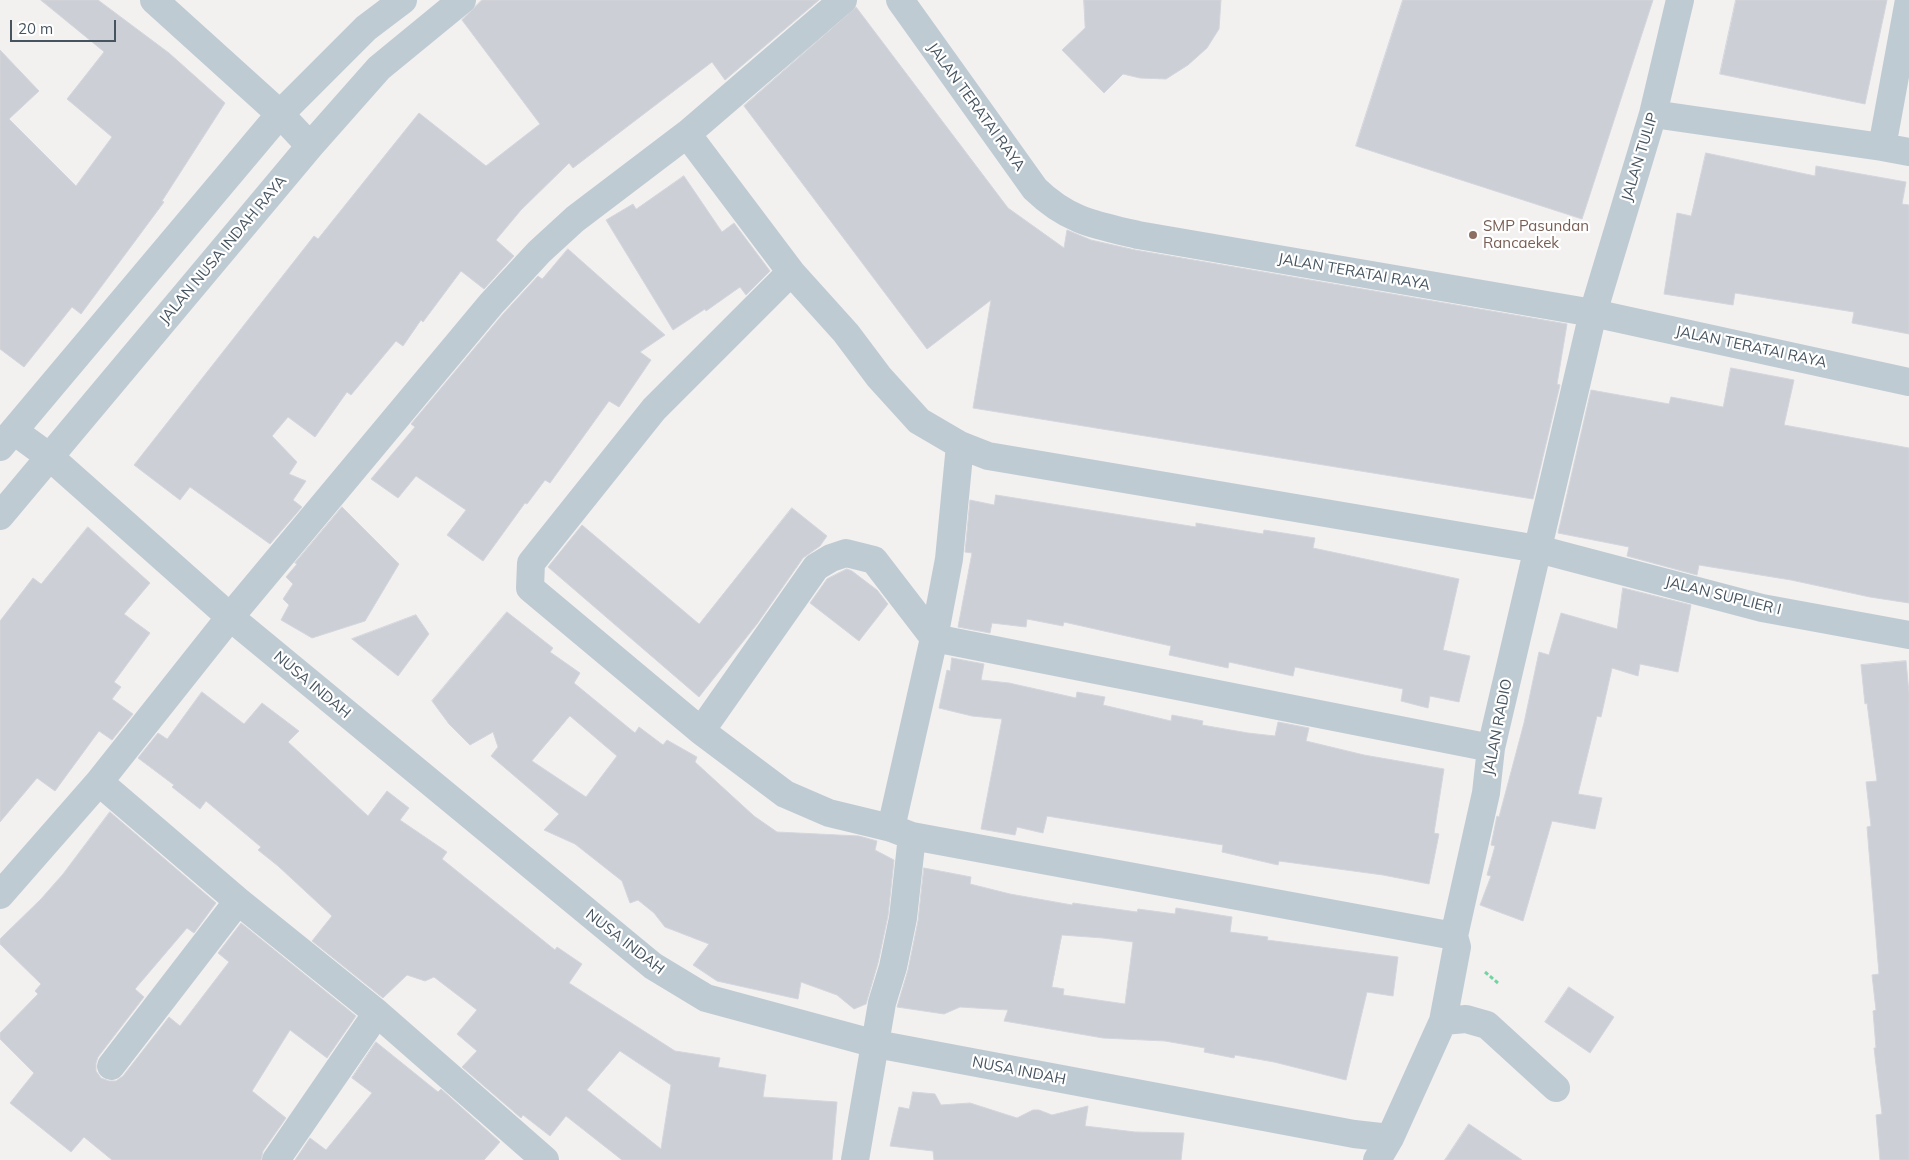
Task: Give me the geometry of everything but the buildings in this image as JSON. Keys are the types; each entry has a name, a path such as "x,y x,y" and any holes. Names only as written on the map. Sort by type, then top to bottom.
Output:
{"street":[{"path":"154,0 280,114 310,146"},
{"path":"7,439 280,114 366,28 403,0"},
{"name":"JALAN NUSA INDAH RAYA","path":"0,516 51,458 310,146 379,68 462,0"},
{"path":"0,895 99,782 230,617 491,304 538,252 575,220 687,134 843,0"},
{"name":"JALAN TERATAI RAYA","path":"900,0 1035,190 1045,199 1085,223 1138,235 1592,312 1909,382"},
{"name":"JALAN TULIP","path":"1592,312 1654,114 1680,0"},
{"path":"1882,146 1909,0"},
{"path":"1654,114 1882,146 1909,152"},
{"name":"JALAN SUPLIER I","path":"687,134 791,272 846,333 879,378 919,421 960,445 988,456 1538,549 1762,608 1909,635"},
{"path":"791,272 654,409 531,563 530,588 701,731 785,794 829,813 902,832 1454,936"},
{"name":"JALAN RADIO","path":"1384,1149 1443,1021 1456,947 1454,936 1486,793 1491,748 1592,312"},
{"name":"NUSA INDAH","path":"7,439 51,458 230,617 653,966 706,998 876,1044 1345,1133 1384,1149"},
{"path":"855,1160 882,1003 893,966 903,918 902,832 949,559 960,445"},
{"path":"701,731 816,567 831,558 846,553 874,560 934,638 1491,748"},
{"path":"99,782 238,901 377,1013 541,1159"},
{"path":"111,1066 238,901"},
{"path":"276,1160 377,1013"},
{"path":"1443,1021 1466,1019 1487,1025 1556,1088"}],"place":[{"name":"SMP Pasundan Rancaekek","path":"1473,235"}]}
